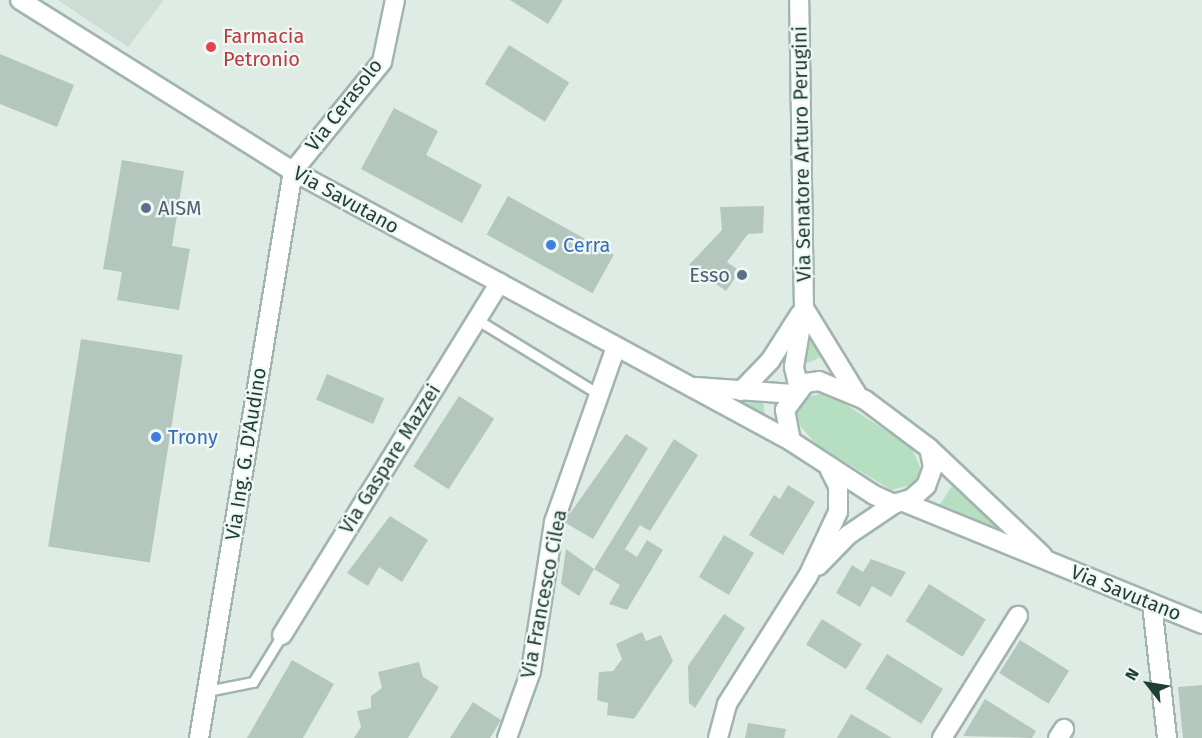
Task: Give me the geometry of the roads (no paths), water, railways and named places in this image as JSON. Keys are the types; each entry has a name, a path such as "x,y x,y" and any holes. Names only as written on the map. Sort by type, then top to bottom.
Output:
{"street":[{"name":"Via Savutano","path":"20,0 293,171 682,385 791,441 830,470 900,503 1202,624"},
{"name":"Via Cerasolo","path":"293,171 382,62 395,0"},
{"name":"Via Senatore Arturo Perugini","path":"797,392 794,367 804,308 799,0"},
{"name":"Via Ing. G. D'Audino","path":"199,738 293,171"},
{"name":"Via Gaspare Mazzei","path":"282,635 499,283"},
{"path":"741,391 770,361 804,308 858,396"},
{"name":"Via Francesco Cilea","path":"507,738 531,671 554,522 616,347"},
{"path":"682,385 741,391 797,392 819,381 858,396 929,448 1049,562"},
{"path":"791,441 785,410 797,392"},
{"path":"808,576 848,535 926,486 933,466 929,448"},
{"path":"718,738 728,704 808,576 838,512 838,486 830,470"},
{"path":"1152,604 1167,738"},
{"path":"942,738 1018,616"}],"lane":[{"path":"476,319 600,395"},
{"path":"207,691 253,682 282,635"}],"place":[{"name":"Farmacia Petronio","path":"211,47"},
{"name":"AISM","path":"146,208"},
{"name":"Cerra","path":"551,245"},
{"name":"Esso","path":"742,275"},
{"name":"Trony","path":"156,437"}]}
